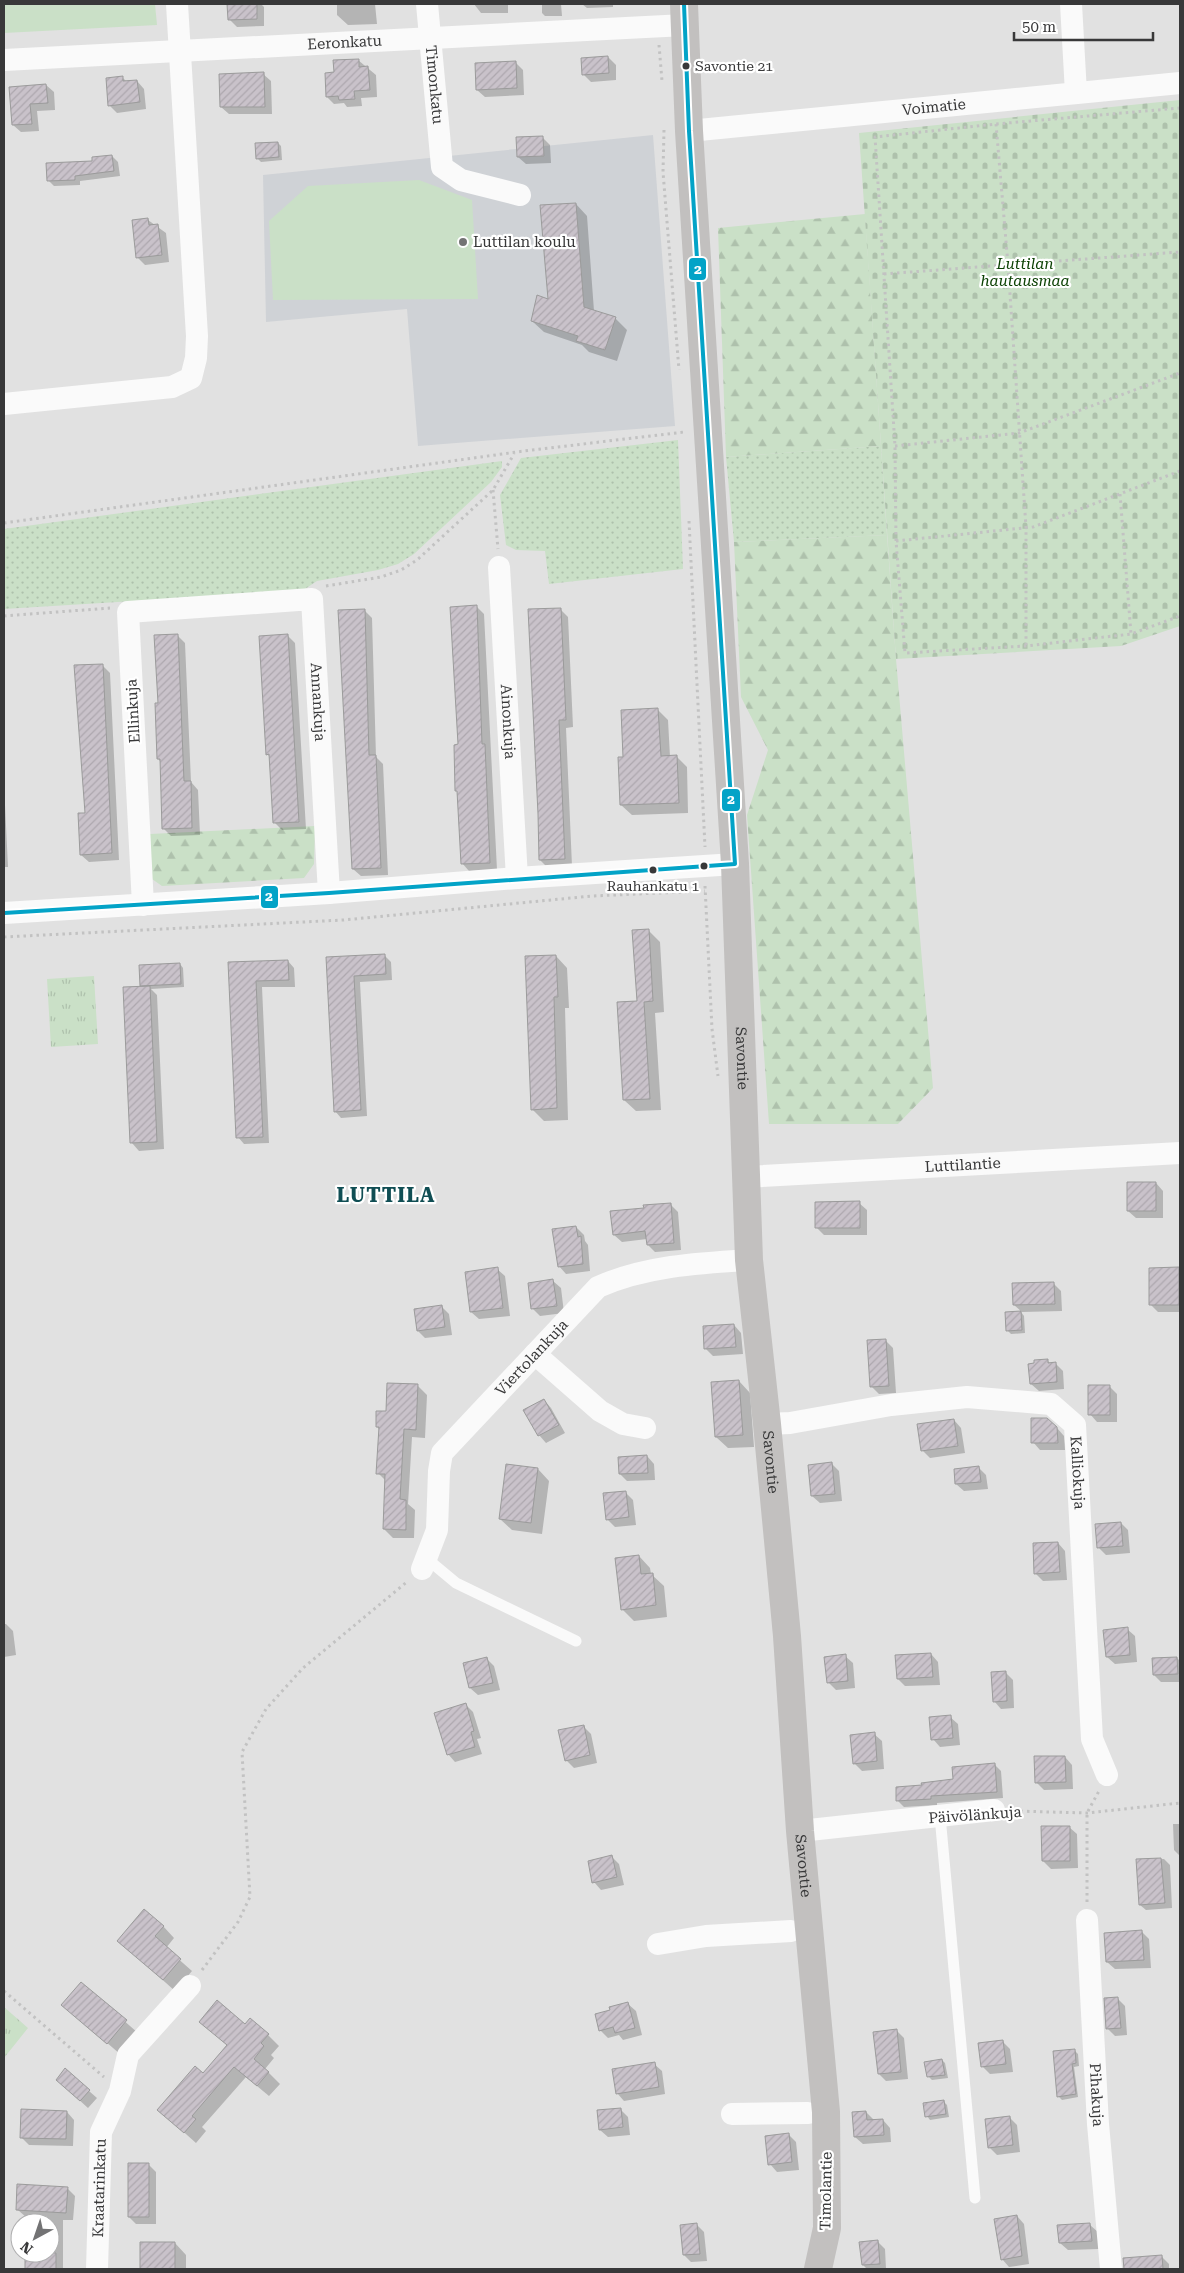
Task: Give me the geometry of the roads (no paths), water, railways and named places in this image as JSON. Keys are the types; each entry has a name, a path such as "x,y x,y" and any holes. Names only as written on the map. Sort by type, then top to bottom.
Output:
{"street":[{"path":"4,404 172,387 191,378 196,358 197,336 177,4"},
{"name":"Timonkatu","path":"427,4 442,167 461,180 520,195"},
{"path":"1071,4 1076,93"},
{"name":"Eeronkatu","path":"4,60 657,27 684,14"},
{"name":"Savontie","path":"684,14 677,127 735,864 749,1260 787,1636 817,2112"},
{"name":"Voimatie","path":"677,127 1180,83"},
{"name":"Ainonkuja","path":"499,567 517,878"},
{"name":"Annankuja","path":"128,612 312,599 330,894"},
{"name":"Ellinkuja","path":"128,612 143,905"},
{"path":"4,912 330,894 517,878 735,864"},
{"name":"Luttilantie","path":"745,1177 1180,1153"},
{"name":"Viertolankuja","path":"424,1564 437,1530 439,1471 442,1453 598,1287 612,1280 688,1265 749,1260"},
{"path":"535,1354 600,1411 622,1424 645,1428"},
{"name":"Kalliokuja","path":"767,1424 790,1424 892,1405 967,1397 1051,1404 1075,1425 1092,1739 1107,1776"},
{"name":"Päivölänkuja","path":"800,1831 994,1810"},
{"name":"Pihakuja","path":"1087,1920 1098,2124 1110,2269"},
{"path":"658,1944 706,1936 791,1931"},
{"name":"Kraatarinkatu","path":"97,2269 101,2132 120,2091 128,2055 190,1986"},
{"path":"732,2114 817,2112"},
{"name":"Timolantie","path":"817,2112 827,2228 818,2269"}],"lane":[{"path":"424,1564 456,1583 576,1641"},
{"path":"940,1816 974,2198"}],"place":[{"name":"Savontie 21","path":"686,66"},
{"name":"Luttilan koulu","path":"463,242"},
{"name":"Rauhankatu 1","path":"653,870"}],"district":[{"name":"LUTTILA","path":"386,1195"}],"park label":[{"name":"Luttilan hautausmaa","path":"1025,272"}]}
